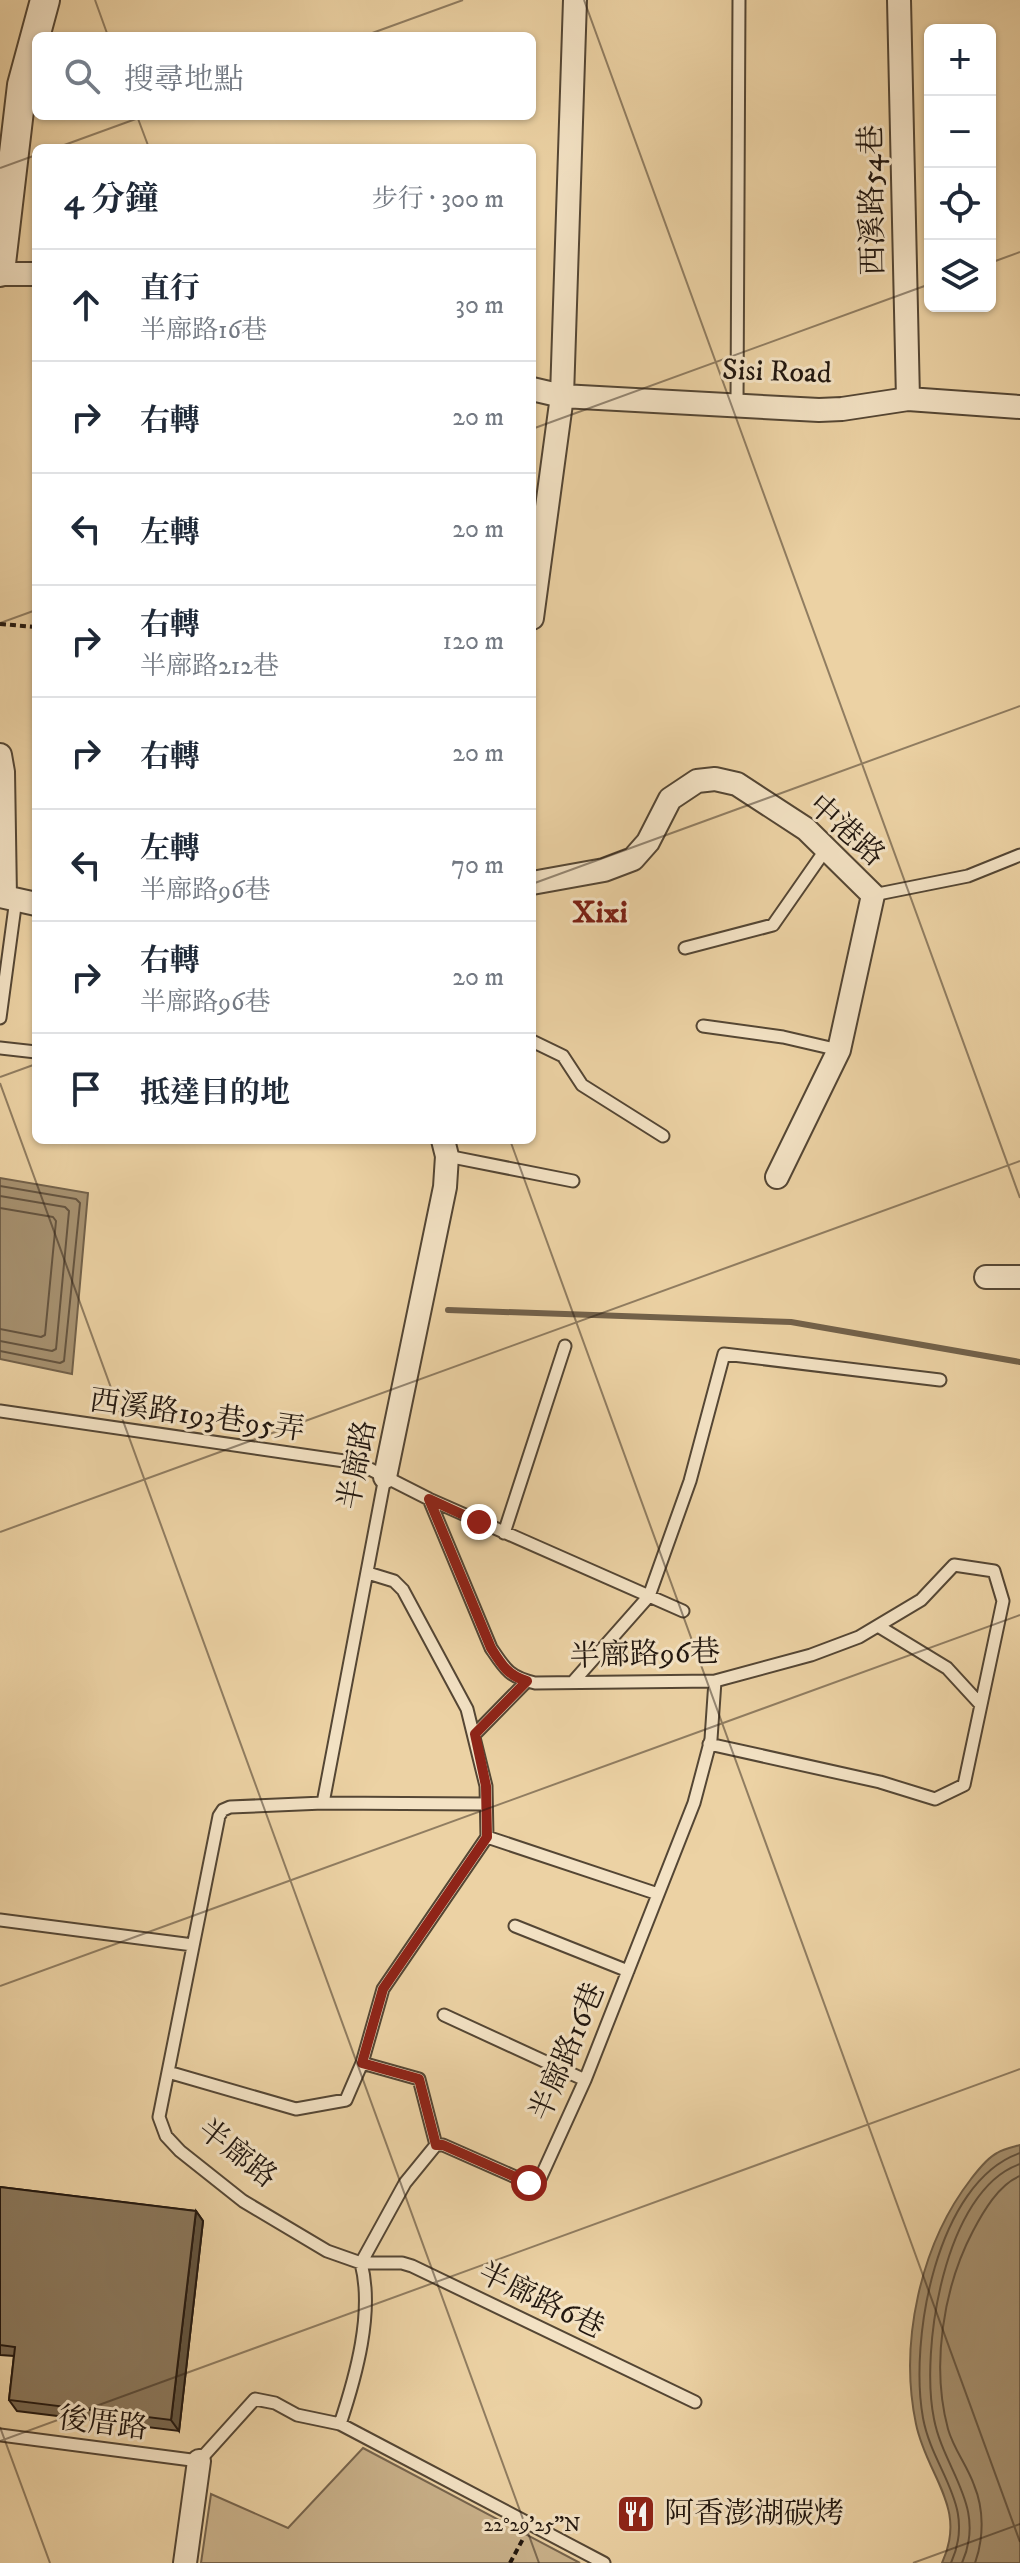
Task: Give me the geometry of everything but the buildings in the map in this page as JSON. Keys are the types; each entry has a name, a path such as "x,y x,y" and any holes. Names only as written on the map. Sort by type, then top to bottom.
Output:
{"street":[{"path":"39,32 45,0"},
{"path":"536,588 562,396 575,0"},
{"name":"西溪路54巷","path":"899,0 908,399"},
{"path":"29,86 0,273 32,274"},
{"name":"Sisi Road","path":"536,390 562,396 842,409 908,399 1020,407"},
{"path":"1,766 14,899"},
{"name":"中港路","path":"536,882 604,870 633,859 648,842 670,799 697,781 715,779 737,784 806,829 873,895 839,1050 777,1177"},
{"name":"半廍路","path":"385,1477 445,1187 445,1148"},
{"path":"986,1277 1020,1277"},
{"path":"185,2563 199,2461"}],"lane":[{"path":"737,404 741,105 739,0"},
{"path":"685,948 773,925 826,849"},
{"path":"873,895 968,876 1020,855"},
{"path":"0,1018 14,899"},
{"path":"703,1026 783,1037 839,1050"},
{"path":"536,1043 563,1056 582,1085 663,1136"},
{"path":"0,1048 32,1052"},
{"path":"445,1148 573,1181"},
{"path":"504,1533 565,1346"},
{"path":"573,1682 649,1596 690,1481 724,1354 940,1380"},
{"name":"西溪路193巷95弄","path":"0,1411 358,1463 385,1477"},
{"name":"半廍路96巷","path":"385,1477 683,1611"},
{"name":"半廍路","path":"323,1803 385,1477"},
{"name":"半廍路96巷","path":"429,1499 491,1648 515,1678 573,1682 715,1681 811,1655 859,1637 921,1600 954,1565 994,1571 1003,1601 981,1705"},
{"path":"168,2072 296,2109 346,2100 362,2063 383,1989 487,1837 486,1786 467,1709 403,1590 394,1581 368,1573"},
{"path":"709,1744 880,1782 935,1799 964,1785 981,1705 947,1668 878,1626"},
{"path":"475,1734 527,1681"},
{"name":"半廍路16巷","path":"436,2145 443,2145 535,2183 540,2179 585,2080 694,1803 709,1744 715,1681"},
{"name":"半廍路","path":"361,2263 327,2251 243,2201 180,2151 166,2136 159,2117 219,1816 230,1807 323,1803 485,1804"},
{"path":"487,1837 658,1894"},
{"path":"0,1920 193,1945"},
{"path":"515,1926 628,1971"},
{"path":"444,2015 585,2080"},
{"path":"340,2424 356,2376 367,2286 361,2263 405,2183 436,2145 419,2079 362,2063"},
{"name":"半廍路6巷","path":"361,2263 402,2263 412,2266 695,2402"},
{"path":"199,2461 255,2399 275,2403 297,2415 340,2424 604,2563"},
{"name":"後厝路","path":"0,2435 199,2461"}],"path":[{"path":"0,624 32,627"},
{"path":"511,2563 531,2525"}],"shaded area":[{"path":"363,2448 580,2563 201,2563 211,2494 288,2528"}],"water":[{"path":"0,1178 88,1193 72,1374 0,1359"},
{"path":"1020,2145 1020,2563 942,2563 949,2543 948,2508 916,2424 911,2393 912,2328 927,2264 953,2205 983,2164 1002,2150"}],"waterway":[{"path":"448,1310 791,1322 1020,1362"}],"place":[{"name":"阿香澎湖碳烤","path":"636,2514"}],"district":[{"name":"Xixi","path":"600,913"}],"route":[{"path":"479,1522 429,1499 491,1648 515,1678 527,1681 475,1734 486,1786 487,1837 383,1989 362,2063 419,2079 436,2145 443,2145 529,2183"}]}
